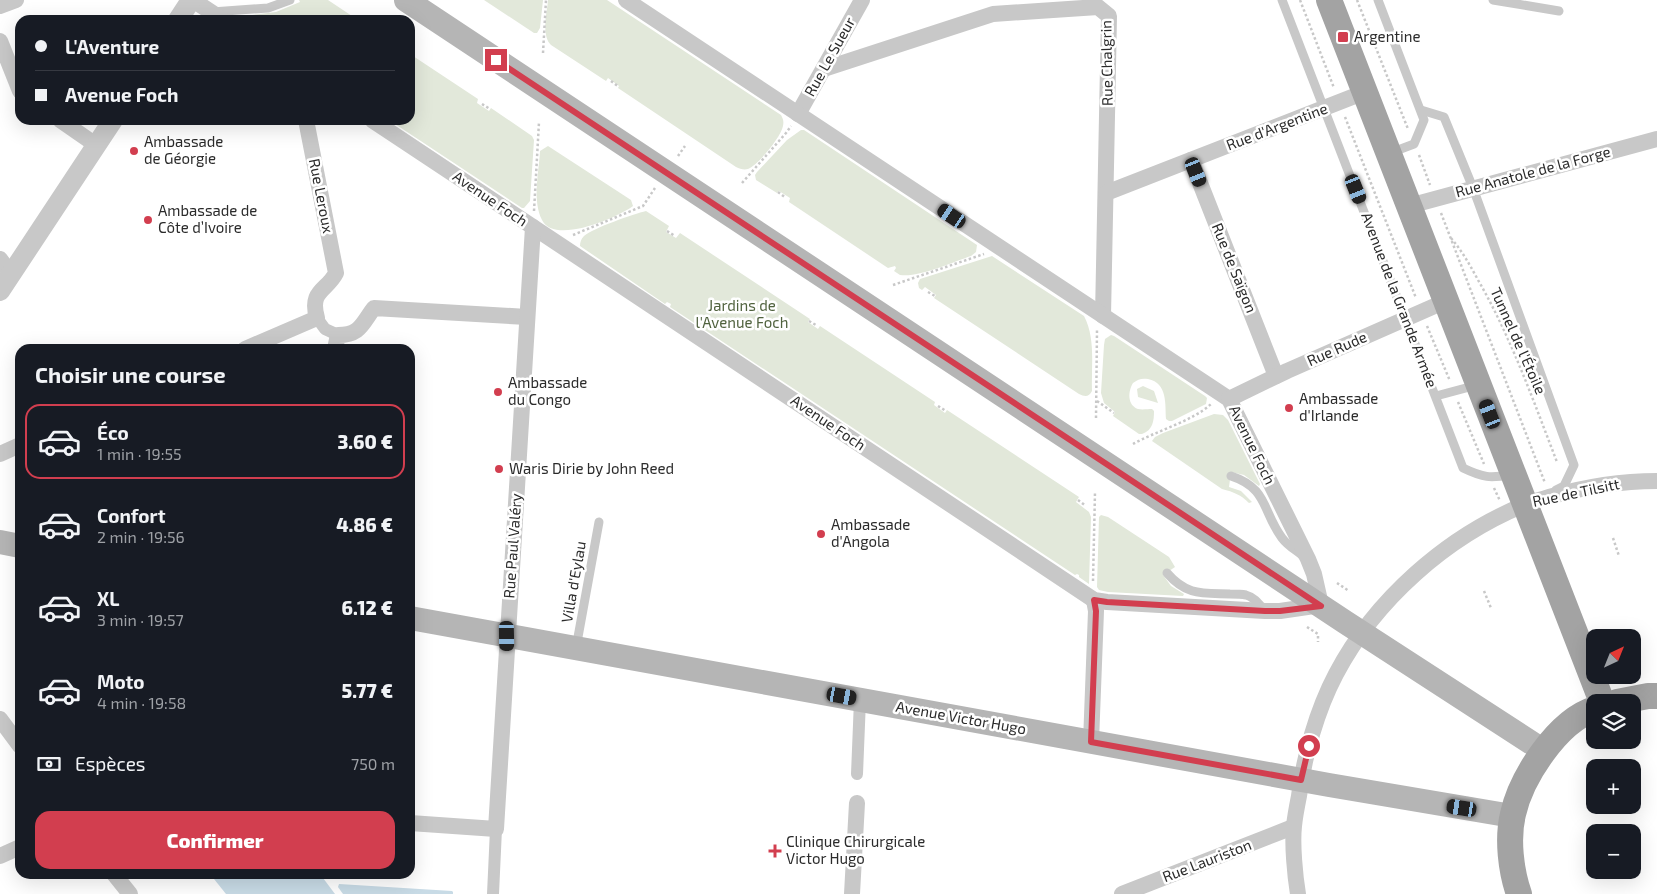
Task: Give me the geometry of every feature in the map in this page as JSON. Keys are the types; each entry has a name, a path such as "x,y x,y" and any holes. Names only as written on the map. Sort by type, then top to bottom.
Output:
{"main road":[{"path":"406,0 1321,606 1544,751"},
{"path":"1329,0 1599,694"},
{"path":"0,542 15,545"},
{"name":"Avenue Victor Hugo","path":"415,619 1301,780 1512,816"},
{"path":"1641,697 1657,696"},
{"path":"1519,894 1513,877 1511,854 1512,816 1519,794 1527,775 1557,735 1586,713"}],"street":[{"path":"0,6 16,0"},
{"path":"182,15 192,0 216,15"},
{"name":"Avenue Foch","path":"380,125 1094,593 1117,603 1265,611 1321,606 1314,574 1308,559 1222,400 1100,320 798,114 626,0"},
{"name":"Rue Le Sueur","path":"798,114 862,0"},
{"name":"Rue Chalgrin","path":"824,69 993,14 1098,7 1109,16 1106,193 1100,320"},
{"path":"0,41 15,78"},
{"name":"Rue d'Argentine","path":"1106,193 1364,92"},
{"path":"67,125 96,145"},
{"path":"0,291 6,267 109,125"},
{"name":"Rue Leroux","path":"307,125 336,272 332,282 321,289 317,296 314,304 316,318"},
{"name":"Rue Anatole de la Forge","path":"1409,206 1657,139"},
{"name":"Rue de Saïgon","path":"1191,160 1276,376"},
{"name":"Rue Paul Valéry","path":"493,894 533,227"},
{"name":"Rue Rude","path":"1222,400 1446,301"},
{"path":"256,344 316,318 337,342 359,329 374,308 527,317"},
{"path":"0,454 15,447"},
{"name":"Rue de Tilsitt","path":"1298,894 1293,827 1305,759 1323,701 1339,668 1362,633 1383,607 1431,561 1479,527 1524,504 1603,485 1657,481"},
{"path":"1091,742 1096,611 1094,593"},
{"path":"857,774 860,700"},
{"path":"0,719 15,739"},
{"path":"852,894 858,803"},
{"path":"415,823 496,829"},
{"name":"Rue Lauriston","path":"1122,894 1293,827"},
{"path":"0,856 15,849"},
{"path":"117,879 127,893"}],"lane":[{"path":"224,15 268,8 290,0"},
{"name":"Avenue de la Grande Armée","path":"1282,0 1464,468 1490,478 1513,475"},
{"path":"1378,0 1424,120 1414,144 1388,154"},
{"path":"1494,0 1559,11"},
{"path":"1421,110 1444,117 1473,188 1574,465 1564,486 1524,504"},
{"path":"1436,396 1478,385"},
{"path":"1231,476 1244,480 1258,492 1281,537 1287,544 1308,559"},
{"name":"Villa d'Eylau","path":"576,648 599,522"},
{"path":"1167,573 1174,581 1188,590 1245,595 1253,598 1265,611"}],"path":[{"path":"543,54 546,0"},
{"path":"1300,0 1332,82"},
{"path":"1357,0 1411,136"},
{"path":"611,82 619,87"},
{"path":"482,104 490,109"},
{"name":"Avenue de la Grande Armée","path":"1343,111 1399,254"},
{"path":"742,183 786,133 798,114"},
{"path":"533,227 539,122"},
{"path":"678,156 685,146"},
{"path":"1416,150 1431,188"},
{"path":"556,242 643,206 655,188"},
{"path":"778,192 786,198"},
{"path":"667,231 675,236"},
{"name":"Tunnel de l'Étoile","path":"1549,493 1448,234 1460,248 1492,304 1522,372 1557,462"},
{"path":"893,286 990,252"},
{"path":"928,292 935,296"},
{"path":"1096,418 1100,320"},
{"path":"809,321 816,326"},
{"path":"1134,444 1146,436 1203,411 1222,400"},
{"path":"1096,401 1114,413"},
{"path":"938,406 946,411"},
{"path":"1094,593 1095,492"},
{"path":"1078,500 1086,506"},
{"path":"1613,538 1619,556"},
{"path":"1337,583 1349,591"},
{"path":"1484,591 1491,608"},
{"path":"1307,626 1318,634 1318,642"}],"green space":[{"path":"299,0 328,0 350,15 253,15 276,12 300,2"},
{"path":"484,0 543,0 540,28 537,33 534,33"},
{"path":"548,0 607,0 781,115 783,124 778,137 763,157 748,169 736,167 618,88 619,86 608,78 606,81 551,45 545,30"},
{"path":"415,57 478,99 477,103 489,111 491,108 532,136 534,140 530,201 522,208 397,125 415,125"},
{"path":"801,130 804,130 977,245 976,252 971,256 926,272 900,275 894,271 895,266 888,268 789,202 790,198 779,191 777,193 756,180 755,175 757,172 787,140"},
{"path":"548,146 631,200 633,206 614,217 586,227 559,230 549,227 542,220 537,204 540,151"},
{"name":"Jardins de l'Avenue Foch","path":"646,211 669,226 666,232 676,238 680,233 810,319 808,322 818,329 820,326 935,402 934,405 945,413 947,410 1079,497 1076,502 1089,512 1091,517 1089,584 1079,575 1075,575 670,307 671,304 667,302 665,304 580,246 582,238 596,229"},
{"path":"992,256 1084,316 1092,343 1092,391 1090,394 1085,396 1079,394 934,298 936,295 925,287 922,290 919,288 918,283 920,279"},
{"path":"1111,335 1205,396 1207,398 1206,404 1169,421 1166,419 1164,395 1159,385 1154,381 1142,379 1133,383 1130,390 1130,401 1134,407 1152,409 1154,411 1151,428 1139,434 1113,416 1115,412 1104,403 1101,393 1105,339"},
{"path":"1143,386 1154,391 1158,403 1138,397 1137,389"},
{"path":"1214,414 1223,415 1228,420 1260,484 1259,486 1244,475 1231,472 1229,487 1241,491 1252,502 1249,503 1237,494 1222,489 1152,441 1163,433"},
{"path":"1101,515 1108,517 1169,557 1175,567 1163,575 1171,586 1184,594 1183,596 1099,590 1097,587 1099,517"}],"water":[{"path":"214,879 324,879 335,894 226,894"},
{"path":"339,884 452,891 453,894 343,894 338,887"}],"place":[{"name":"Argentine","path":"1343,37"},
{"name":"Ambassade de Géorgie","path":"134,151"},
{"name":"Ambassade de Côte d’Ivoire","path":"148,220"},
{"name":"Ambassade du Congo","path":"498,392"},
{"name":"Ambassade d'Irlande","path":"1289,408"},
{"name":"Waris Dirie by John Reed","path":"499,469"},
{"name":"Ambassade d'Angola","path":"821,534"},
{"name":"Clinique Chirurgicale Victor Hugo","path":"775,851"}],"route":[{"path":"496,60 1321,606 1265,611 1094,600 1096,611 1091,742 1301,780 1309,746"}]}
